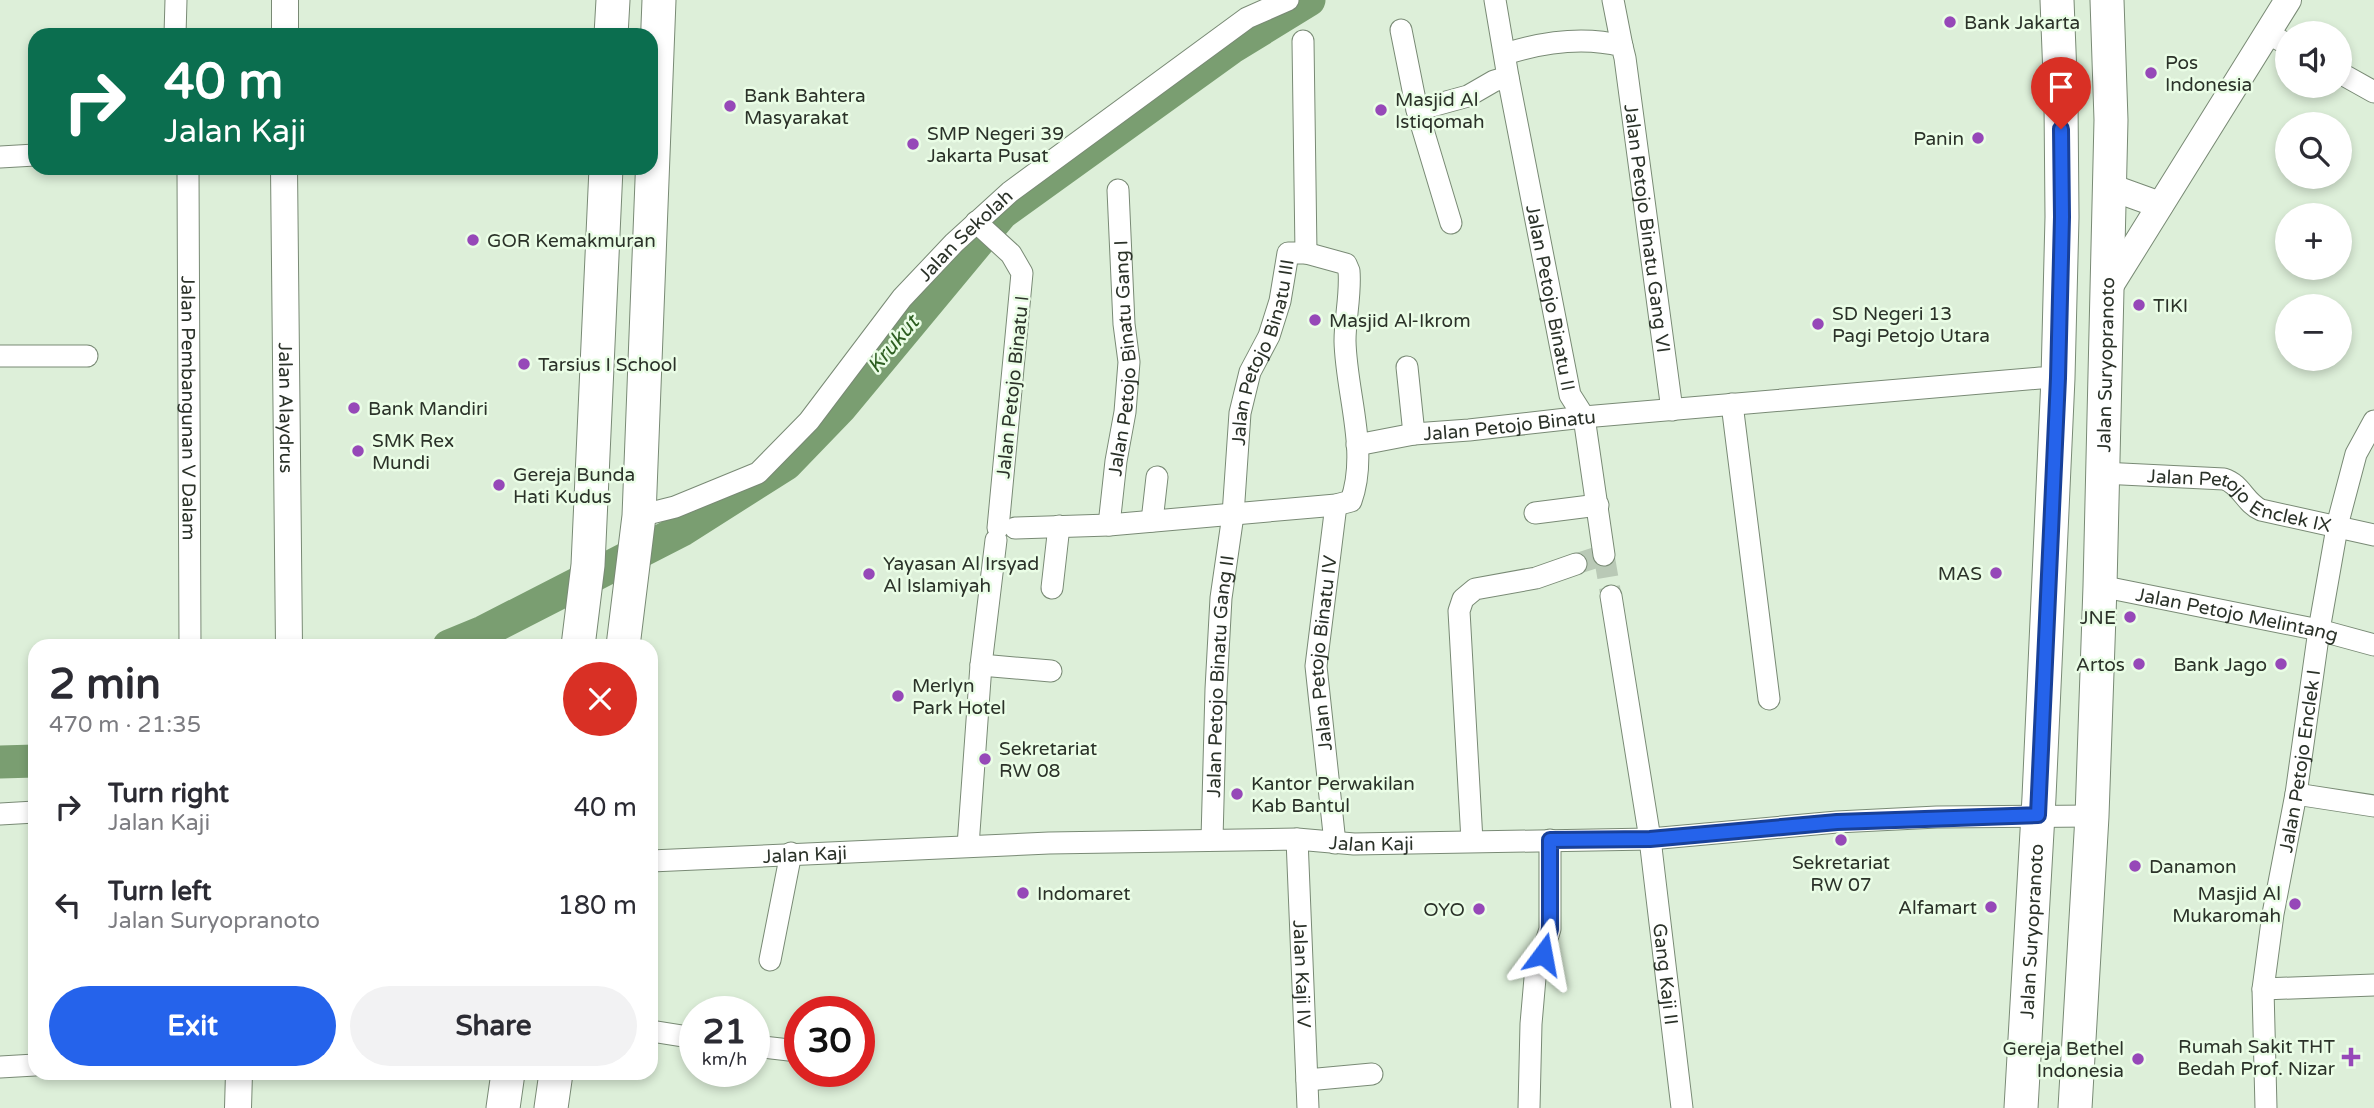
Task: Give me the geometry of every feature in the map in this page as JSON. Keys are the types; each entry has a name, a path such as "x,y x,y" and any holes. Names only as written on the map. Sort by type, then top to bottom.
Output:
{"main road":[{"path":"611,28 613,0"},
{"path":"658,28 659,0"},
{"name":"Jalan Suryopranoto","path":"2021,1108 2038,815 2058,378 2062,217 2057,0"},
{"name":"Jalan Suryopranoto","path":"2075,1108 2092,816 2100,586 2111,120 2107,0"},
{"path":"579,639 587,577 606,175"},
{"path":"624,639 636,542 652,175"},
{"path":"503,1108 507,1080"},
{"path":"551,1108 555,1080"}],"street":[{"path":"175,28 176,0"},
{"path":"285,0 285,28"},
{"name":"Jalan Sekolah","path":"636,542 676,507 758,473 809,421 902,299 981,225 1010,192 1247,18 1288,0"},
{"name":"Jalan Petojo Binatu II","path":"1495,0 1570,395 1584,417 1604,555"},
{"name":"Jalan Petojo Binatu Gang VI","path":"1613,0 1625,58 1672,410"},
{"path":"2282,21 2288,0"},
{"path":"1401,30 1417,110 1451,223"},
{"name":"Jalan Petojo Binatu III","path":"1233,515 1240,413 1250,372 1269,336 1280,301 1288,253 1306,253 1303,41"},
{"path":"1505,54 1540,44 1586,41 1622,46"},
{"path":"2108,291 2160,205 2275,41"},
{"path":"1417,110 1468,96 1494,81 1508,77"},
{"path":"2352,80 2374,92"},
{"path":"0,157 28,155"},
{"name":"Jalan Pembangunan V Dalam","path":"188,175 190,639"},
{"name":"Jalan Alaydrus","path":"284,175 289,639"},
{"path":"2110,187 2160,205"},
{"name":"Jalan Petojo Binatu Gang I","path":"1109,525 1125,412 1129,362 1124,324 1118,190"},
{"name":"Jalan Petojo Binatu I","path":"968,846 981,665 1003,532 1022,282 1022,273 1017,263 981,225"},
{"path":"1003,532 1233,515 1336,505 1351,501 1358,483 1359,458 1345,342 1349,271 1346,264 1306,253"},
{"path":"0,356 87,356"},
{"path":"1407,367 1414,434"},
{"name":"Jalan Petojo Binatu","path":"1357,445 1414,434 1584,417 2040,377 2058,378"},
{"path":"1732,404 1769,699"},
{"name":"Jalan Petojo Enclek I","path":"2266,1108 2263,989 2273,914 2296,794 2319,630 2338,525 2356,454 2374,421"},
{"name":"Jalan Petojo Enclek IX","path":"2102,473 2224,479 2234,484 2250,503 2262,510 2374,535"},
{"path":"1152,521 1157,477"},
{"name":"Jalan Petojo Binatu IV","path":"1335,843 1316,666 1336,505"},
{"path":"1535,513 1598,505"},
{"name":"Jalan Petojo Binatu Gang II","path":"1212,839 1221,598 1233,515"},
{"path":"1052,588 1059,526"},
{"path":"1472,841 1458,611 1463,599 1475,589 1536,579 1576,564"},
{"name":"Jalan Petojo Melintang","path":"2100,586 2319,630 2374,645"},
{"path":"1611,596 1650,839"},
{"path":"981,665 1051,671"},
{"path":"2296,794 2374,806"},
{"path":"0,814 28,812"},
{"name":"Jalan Kaji","path":"658,861 968,846 1212,839 1297,839 1335,843 1650,839 1837,822 2038,815 2092,816"},
{"name":"Jalan Kaji IV","path":"1297,839 1308,1108"},
{"name":"Gang Kaji II","path":"1650,839 1682,1108"},
{"path":"1529,1108 1535,978 1550,929 1550,840"},
{"path":"771,960 791,853"},
{"path":"2263,989 2374,985"},
{"path":"658,1032 679,1035"},
{"path":"0,1067 28,1065"},
{"path":"1307,1080 1372,1074"},
{"path":"238,1108 239,1080"}],"waterway":[{"name":"Krukut","path":"466,639 682,530 786,464 841,407 1002,213 1231,48 1309,0"},
{"name":"Krukut","path":"0,762 28,761"}],"tunnel":[{"path":"1576,564 1604,555 1611,596"}],"place":[{"name":"Bank Jakarta","path":"1950,22"},
{"name":"Pos Indonesia","path":"2151,73"},
{"name":"Bank Bahtera Masyarakat","path":"730,106"},
{"name":"Masjid Al Istiqomah","path":"1381,110"},
{"name":"Panin","path":"1978,138"},
{"name":"SMP Negeri 39 Jakarta Pusat","path":"913,144"},
{"name":"GOR Kemakmuran","path":"473,240"},
{"name":"TIKI","path":"2139,305"},
{"name":"Masjid Al-Ikrom","path":"1315,320"},
{"name":"SD Negeri 13 Pagi Petojo Utara","path":"1818,324"},
{"name":"Tarsius I School","path":"524,364"},
{"name":"Bank Mandiri","path":"354,408"},
{"name":"SMK Rex Mundi","path":"358,451"},
{"name":"Gereja Bunda Hati Kudus","path":"499,485"},
{"name":"MAS","path":"1996,573"},
{"name":"Yayasan Al Irsyad Al Islamiyah","path":"869,574"},
{"name":"JNE","path":"2130,617"},
{"name":"Artos","path":"2139,664"},
{"name":"Bank Jago","path":"2281,664"},
{"name":"Merlyn Park Hotel","path":"898,696"},
{"name":"Sekretariat RW 08","path":"985,759"},
{"name":"Kantor Perwakilan Kab Bantul","path":"1237,794"},
{"name":"Sekretariat RW 07","path":"1841,840"},
{"name":"Danamon","path":"2135,866"},
{"name":"Indomaret","path":"1023,893"},
{"name":"Masjid Al Mukaromah","path":"2295,904"},
{"name":"Alfamart","path":"1991,907"},
{"name":"OYO","path":"1479,909"},
{"name":"Rumah Sakit THT Bedah Prof. Nizar","path":"2351,1057"},
{"name":"Gereja Bethel Indonesia","path":"2138,1059"}],"route":[{"path":"1543,954 1550,929 1550,840 1650,839 1837,822 2038,815 2058,378 2061,129"}]}
